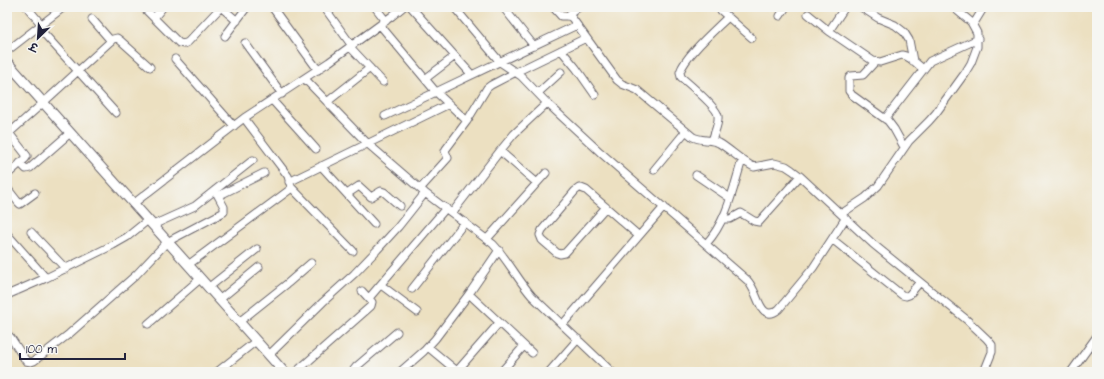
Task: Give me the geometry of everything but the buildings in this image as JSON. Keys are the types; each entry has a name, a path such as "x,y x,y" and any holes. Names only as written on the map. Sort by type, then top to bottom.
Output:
{"street":[{"path":"27,7 78,71 116,113"},
{"path":"7,50 64,7"},
{"path":"143,7 179,43 184,44 188,42 220,8 237,21"},
{"path":"154,18 163,7"},
{"path":"225,36 248,7"},
{"path":"272,7 318,70"},
{"path":"324,7 351,46 383,82"},
{"path":"375,7 383,23 425,79 436,92 467,121"},
{"path":"133,204 244,118 318,70 403,7"},
{"path":"411,7 472,75"},
{"path":"454,7 500,62 521,76 547,103 600,152 750,283 762,309 767,312 776,311 813,268 832,239 843,217 878,186 904,147 929,121 965,73 975,55 978,39 977,33 973,25 953,7"},
{"path":"503,7 534,46"},
{"path":"553,7 560,15 570,17 618,81 637,90 696,138 712,140 754,167 774,163 786,166 800,176 873,244 967,320 990,342 993,349 984,372"},
{"path":"566,16 579,7"},
{"path":"717,7 752,38"},
{"path":"780,16 786,7"},
{"path":"829,30 845,7"},
{"path":"861,7 878,18 895,25 904,32 909,40 913,61"},
{"path":"973,25 984,7"},
{"path":"808,14 875,62 880,62 902,55 907,56 923,69"},
{"path":"712,140 718,119 718,112 681,77 680,72 691,55 728,17"},
{"path":"92,19 111,41"},
{"path":"385,116 577,25"},
{"path":"7,174 26,158 26,155 8,134 115,38 122,41 150,67"},
{"path":"269,355 317,307 354,274 398,227 422,191 447,160 446,149 467,121 489,86 586,38"},
{"path":"885,119 923,69 933,60 978,39"},
{"path":"245,43 282,94"},
{"path":"560,50 576,68 595,95"},
{"path":"425,79 455,56"},
{"path":"175,59 234,126"},
{"path":"875,62 863,75 850,77 848,80 849,92 885,119 894,129 904,147"},
{"path":"8,64 284,372"},
{"path":"327,102 370,68"},
{"path":"538,93 561,72"},
{"path":"305,79 367,143 422,191 465,222 499,250 525,288 612,372"},
{"path":"272,100 316,149"},
{"path":"452,213 500,151 524,124 547,103"},
{"path":"188,265 291,185 321,166 449,104"},
{"path":"244,118 288,176 291,185 353,251"},
{"path":"654,170 686,130"},
{"path":"20,163 26,169 30,168 70,133"},
{"path":"500,151 536,183"},
{"path":"8,293 66,269 119,242 150,223 192,208 216,193 254,160"},
{"path":"706,244 715,234 723,219 742,160"},
{"path":"321,166 374,224"},
{"path":"216,193 264,173"},
{"path":"487,239 546,173"},
{"path":"696,174 730,198"},
{"path":"723,219 730,219 741,212 754,221 759,222 800,176"},
{"path":"347,194 359,186 371,197 381,191 384,192 400,206"},
{"path":"7,188 20,204 35,193"},
{"path":"606,207 565,253 557,253 540,238 542,230 579,188 586,190 606,207 639,236"},
{"path":"7,334 26,361 34,361 68,334 136,275 167,242 224,212 224,207 216,193"},
{"path":"563,324 664,207"},
{"path":"369,298 446,208"},
{"path":"412,289 465,222"},
{"path":"31,232 66,269"},
{"path":"7,234 46,278"},
{"path":"832,239 902,296 908,295 920,282"},
{"path":"208,288 257,250"},
{"path":"400,372 435,339 469,294 499,250"},
{"path":"239,322 311,263"},
{"path":"219,300 259,267"},
{"path":"148,324 200,279"},
{"path":"381,285 417,312"},
{"path":"296,372 371,306 372,303 369,298 362,291"},
{"path":"469,294 532,353"},
{"path":"428,347 458,372 499,323"},
{"path":"352,372 397,332"},
{"path":"1071,372 1097,336"},
{"path":"549,372 578,340"},
{"path":"217,372 256,341"},
{"path":"501,372 524,346"}]}
